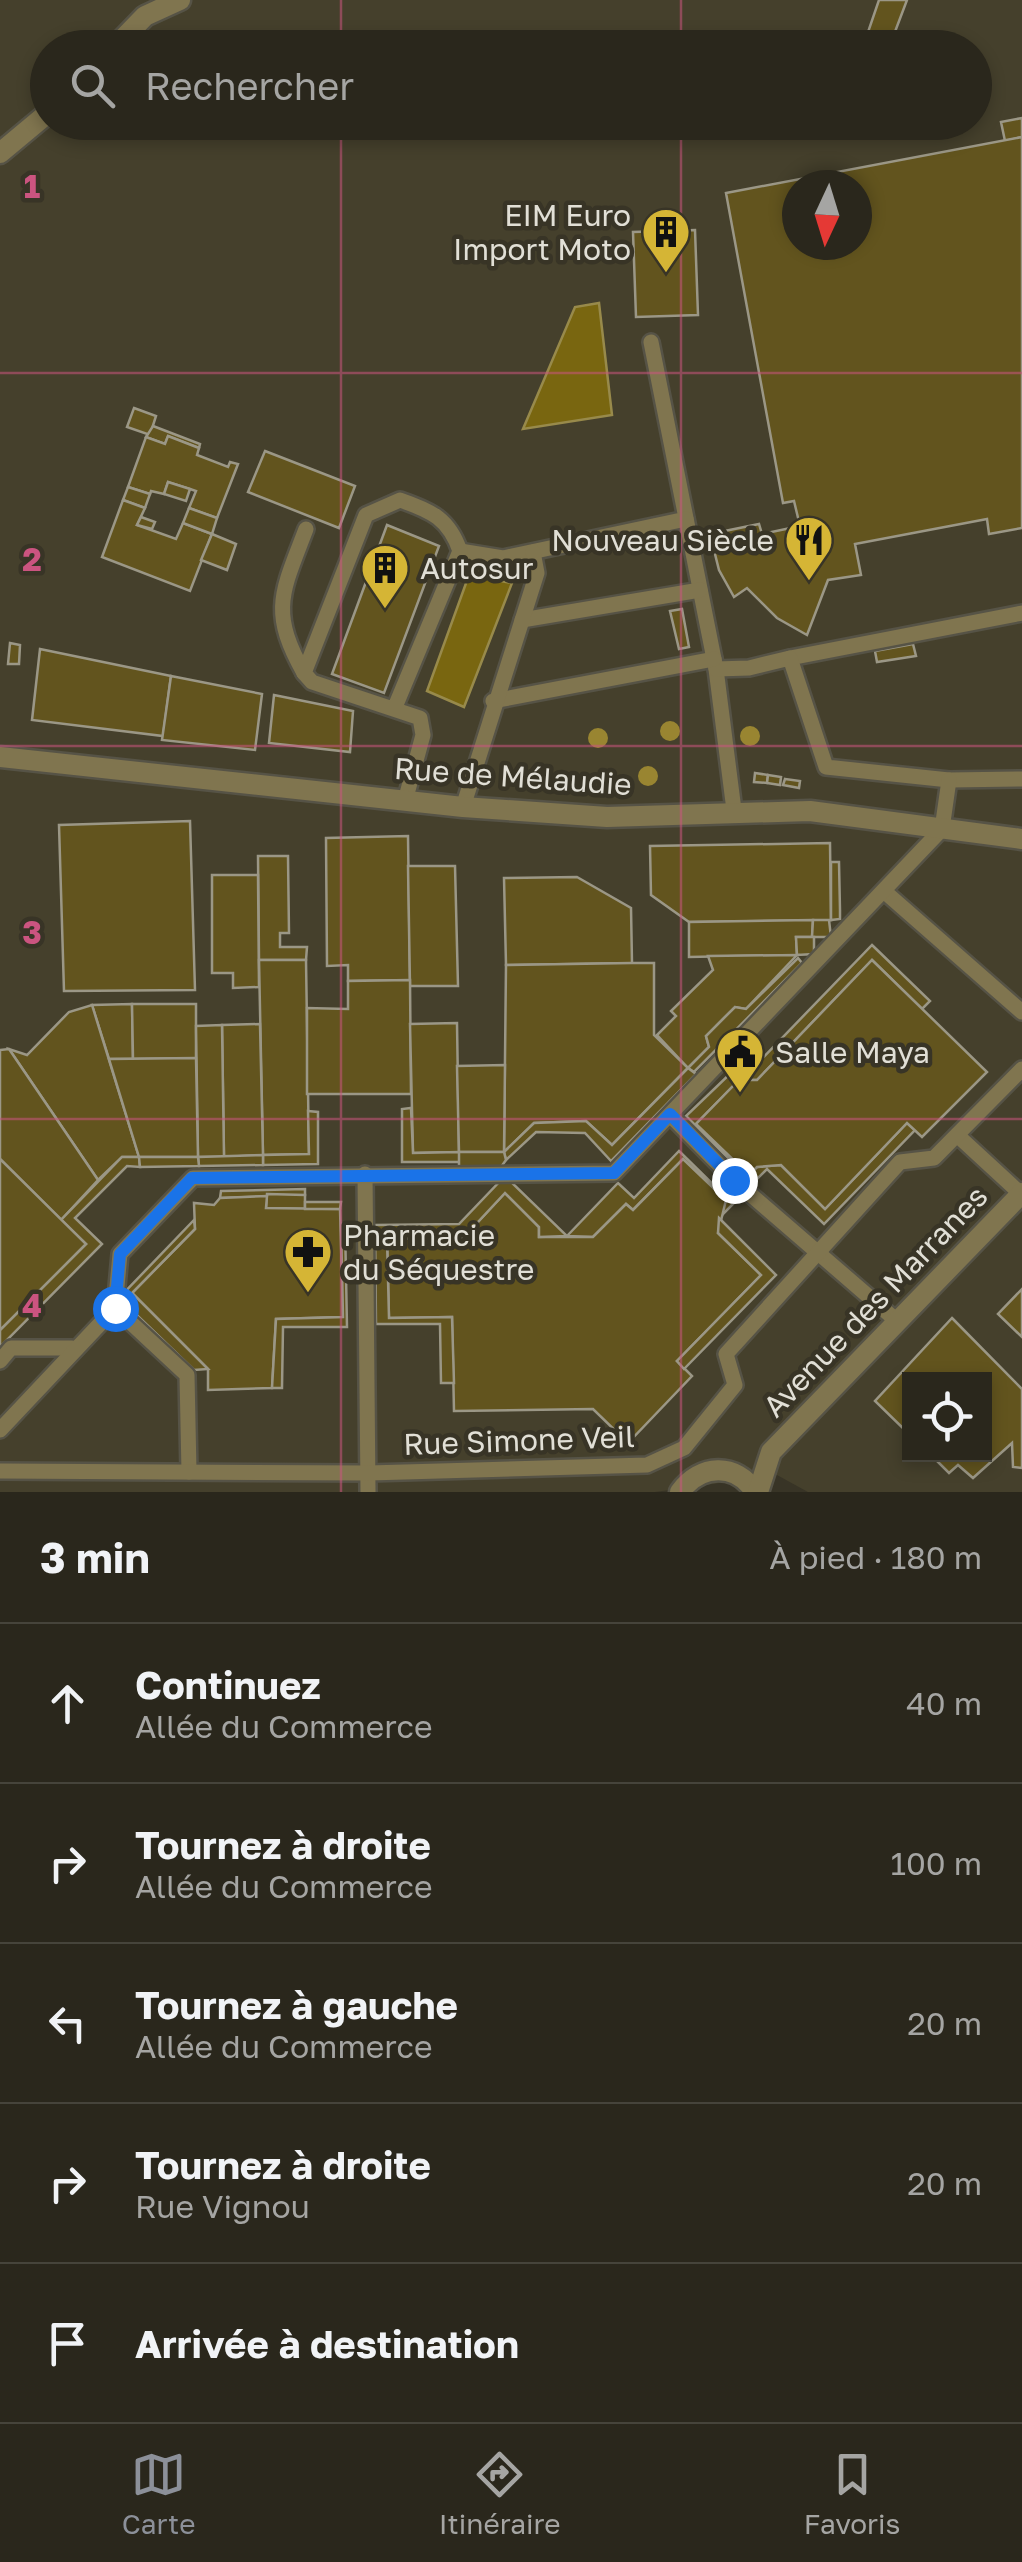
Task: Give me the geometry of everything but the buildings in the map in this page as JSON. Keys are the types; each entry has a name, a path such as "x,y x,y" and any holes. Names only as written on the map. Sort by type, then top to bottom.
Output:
{"street":[{"path":"131,30 145,16 180,0"},
{"path":"0,153 30,128"},
{"name":"Rue de Mélaudie","path":"0,757 463,807 607,817 734,810 810,811 1022,838"},
{"name":"Avenue des Marranes","path":"679,1491 700,1473 726,1470 770,1452 1021,1193"},
{"name":"Avenue des Marranes","path":"756,1492 770,1452"},
{"path":"726,1470 739,1474 756,1492"}],"lane":[{"path":"651,342 715,664 734,810"},
{"path":"304,673 366,516 400,500 432,510 452,529 460,551 396,707"},
{"path":"460,551 503,558 686,520"},
{"path":"306,529 283,589 284,637 312,682 420,718 423,734 405,801"},
{"path":"463,807 493,701 537,573 533,552"},
{"path":"522,620 700,590"},
{"path":"493,701 715,664 749,668 1022,613"},
{"path":"790,658 826,766 949,780 1022,780"},
{"path":"0,1430 72,1348 115,1308 120,1254 192,1178 614,1173 942,829 949,780"},
{"path":"885,892 1022,1012"},
{"name":"Rue Simone Veil","path":"0,1471 369,1473 647,1465 684,1448 734,1385 726,1354 900,1162 934,1158 1022,1069"},
{"path":"670,1114 734,1180 898,1320"},
{"path":"956,1135 1021,1193"},
{"path":"365,1174 368,1492"},
{"path":"115,1308 187,1375 189,1472"},
{"path":"0,1361 12,1348 72,1348"}],"shaded area":[{"path":"0,0 1022,0 1022,1492 808,1492 777,1475 655,1492 0,1492"},
{"path":"599,303 612,415 523,429 575,307"},
{"path":"469,575 512,583 464,707 427,691"}],"place":[{"name":"EIM Euro Import Moto","path":"666,274"},
{"name":"Nouveau Siècle","path":"809,582"},
{"name":"Autosur","path":"385,610"},
{"name":"Salle Maya","path":"740,1094"},
{"name":"Pharmacie du Séquestre","path":"308,1294"}],"route":[{"path":"115,1308 120,1254 192,1178 614,1173 670,1114 734,1180"}]}
